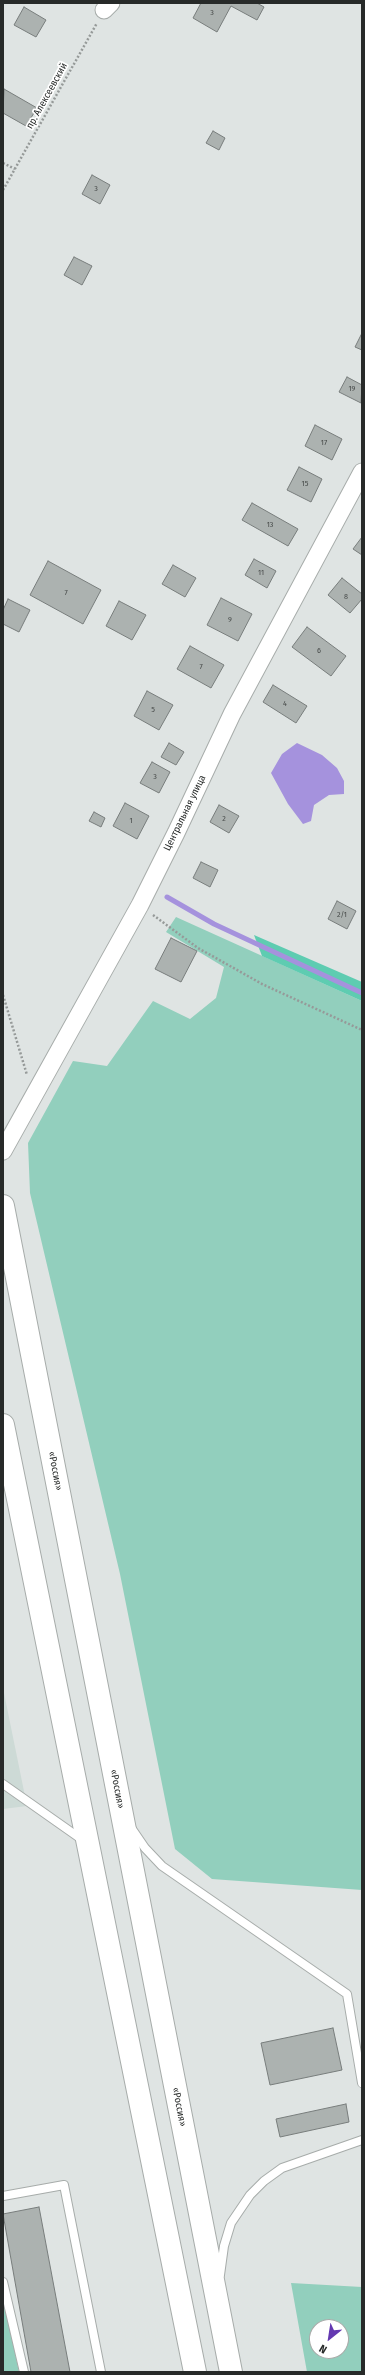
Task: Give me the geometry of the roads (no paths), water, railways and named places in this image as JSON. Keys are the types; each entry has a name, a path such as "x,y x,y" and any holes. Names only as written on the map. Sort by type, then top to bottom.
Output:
{"highway":[{"name":"«Россия»","path":"3,1206 230,2372"},
{"path":"3,1424 195,2372"}],"street":[{"name":"Центральная улица","path":"3,1151 140,905 232,714 362,472"}],"lane":[{"path":"3,1784 88,1845"},
{"path":"121,1811 145,1848 162,1866 347,1994 362,2083"},
{"path":"216,2300 224,2246 231,2223 250,2195 282,2168 362,2140"},
{"path":"3,2196 64,2185 101,2372"},
{"path":"3,2282 24,2372"}],"waterway":[{"path":"167,897 214,924 362,993"}]}
